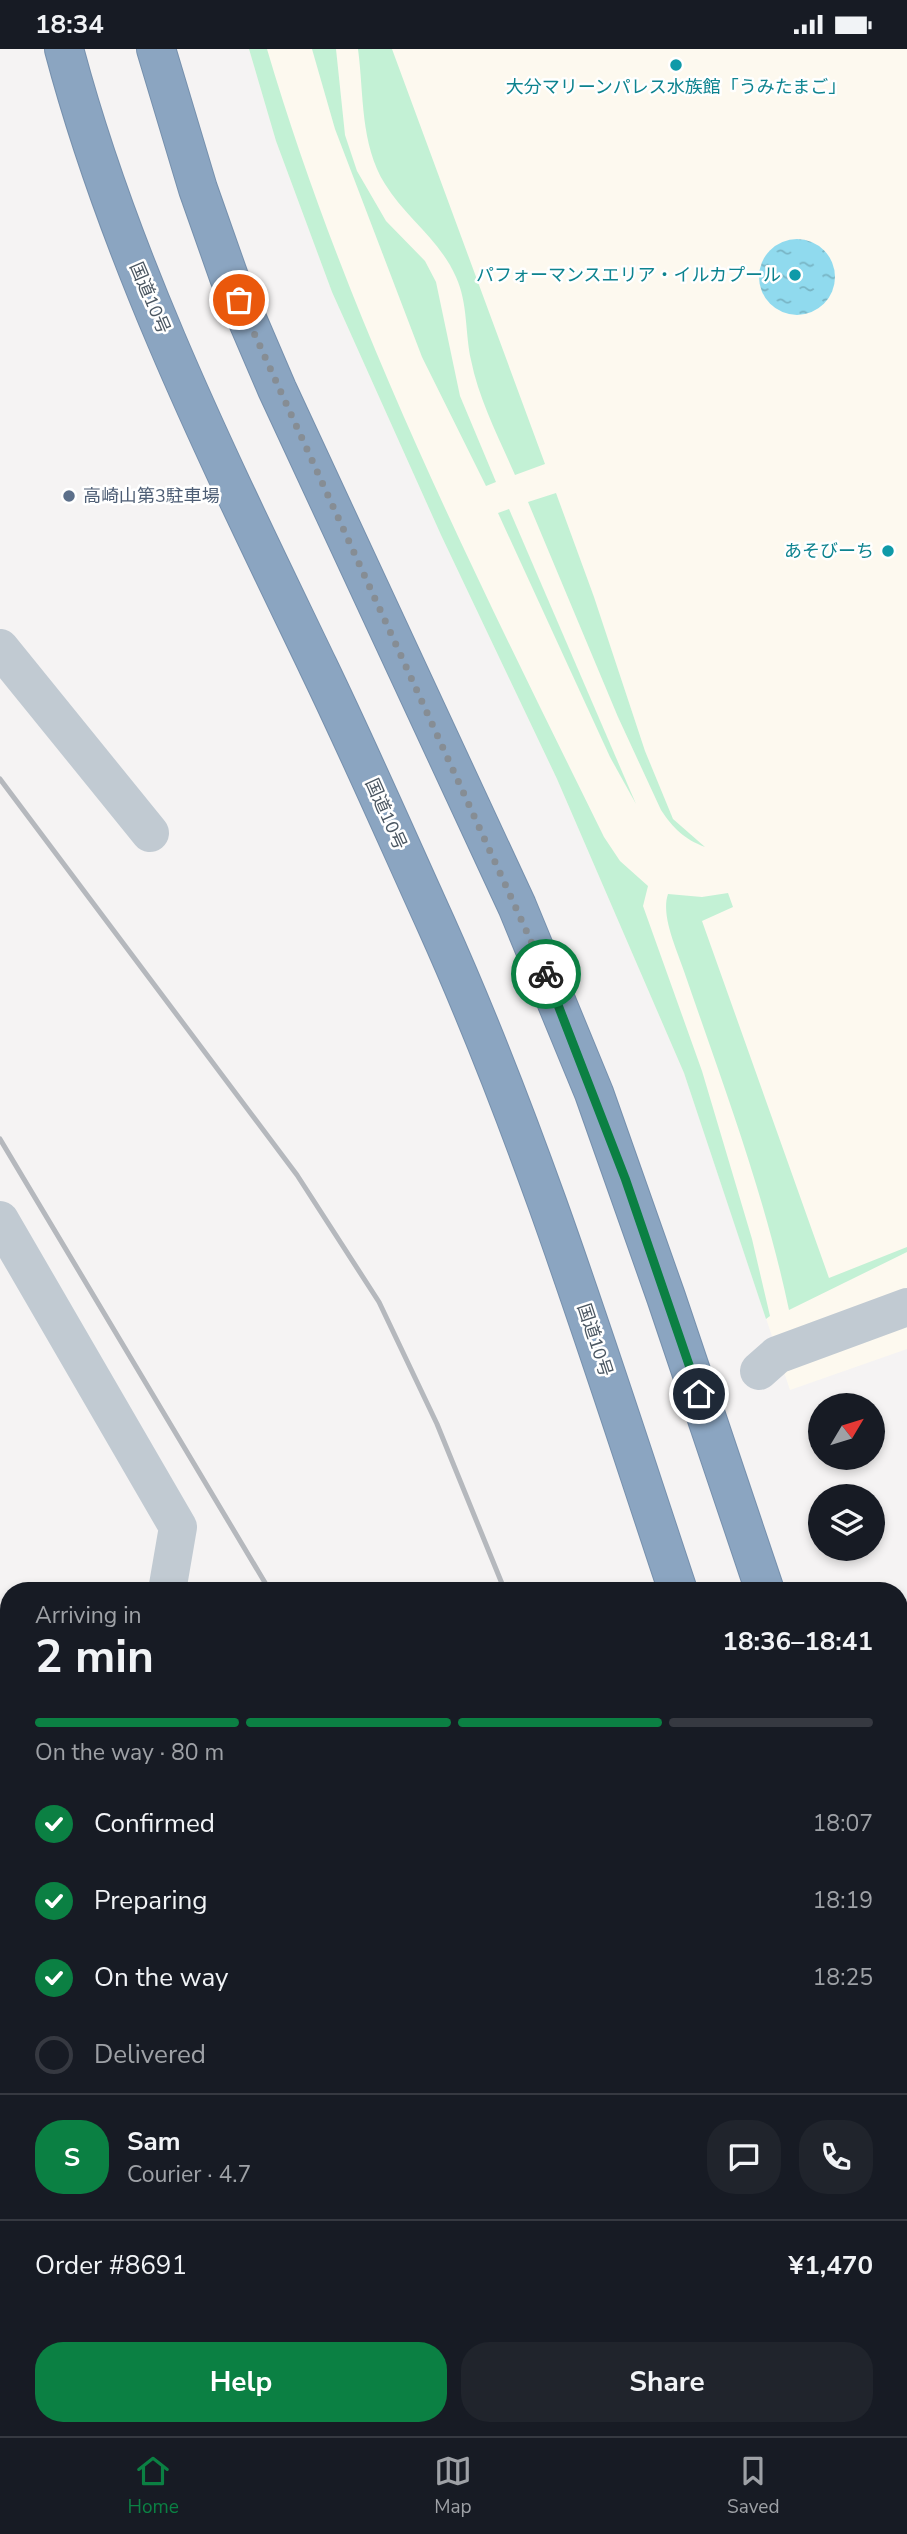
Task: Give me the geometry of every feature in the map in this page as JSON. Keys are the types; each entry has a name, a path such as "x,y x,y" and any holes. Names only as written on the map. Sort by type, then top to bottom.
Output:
{"highway":[{"name":"国道10号","path":"64,49 134,261 240,502 327,683 493,1059 559,1232 675,1582"},
{"path":"156,49 198,189 229,277 276,389 517,906 594,1093 641,1223 762,1582"}],"street":[{"path":"0,648 150,833"},
{"path":"0,1220 178,1527 169,1582"},
{"path":"807,1370 783,1377 759,1371 777,1355 907,1307"},
{"path":"852,1355 907,1336"}],"shaded area":[{"path":"249,49 907,49 907,1349 790,1390 684,1073 557,779 441,535 332,292 276,141"}],"green space":[{"path":"249,49 267,49 336,252 376,352 463,548 604,837 620,861 648,886 643,906 702,1071 752,1239 770,1316 766,1319 684,1073 557,779 441,535 332,292 276,141"},
{"path":"312,49 336,49 345,135 357,171 386,221 425,261 436,282 460,396 496,482 486,486 422,357 335,129"},
{"path":"358,49 392,49 545,464 515,475 479,390 469,350 463,297 456,277 441,251 393,196 377,169 364,118"},
{"path":"556,493 645,751 673,819 705,847 680,832 661,810 618,717 528,502"},
{"path":"509,509 636,804 610,757 498,513"},
{"path":"728,893 733,907 702,921 829,1278 907,1247 907,1252 789,1310 756,1184 671,935 666,913 668,894 702,897"}],"water":[{"path":"797,239 812,242 824,250 832,262 835,277 832,292 824,304 812,312 797,315 782,312 770,304 762,292 759,277 762,262 770,250 782,242"}],"pier":[{"path":"899,1356 907,1376 900,1445 907,1469 907,1582 855,1582 848,1561 885,1561 885,1484 822,1484 817,1470 886,1470 886,1393 808,1393 808,1444 791,1394"}],"railway":[{"path":"0,779 297,1175 379,1302 437,1424 501,1582"},
{"path":"0,1139 265,1582"}],"way so far":[{"path":"239,300 276,389 376,599 546,974"}],"place":[{"name":"大分マリーンパレス水族館「うみたまご」","path":"676,65"},
{"name":"パフォーマンスエリア・イルカプール","path":"795,275"},
{"name":"高崎山第3駐車場","path":"69,496"},
{"name":"あそびーち","path":"888,551"}],"route":[{"path":"546,974 625,1178 699,1394"}]}
